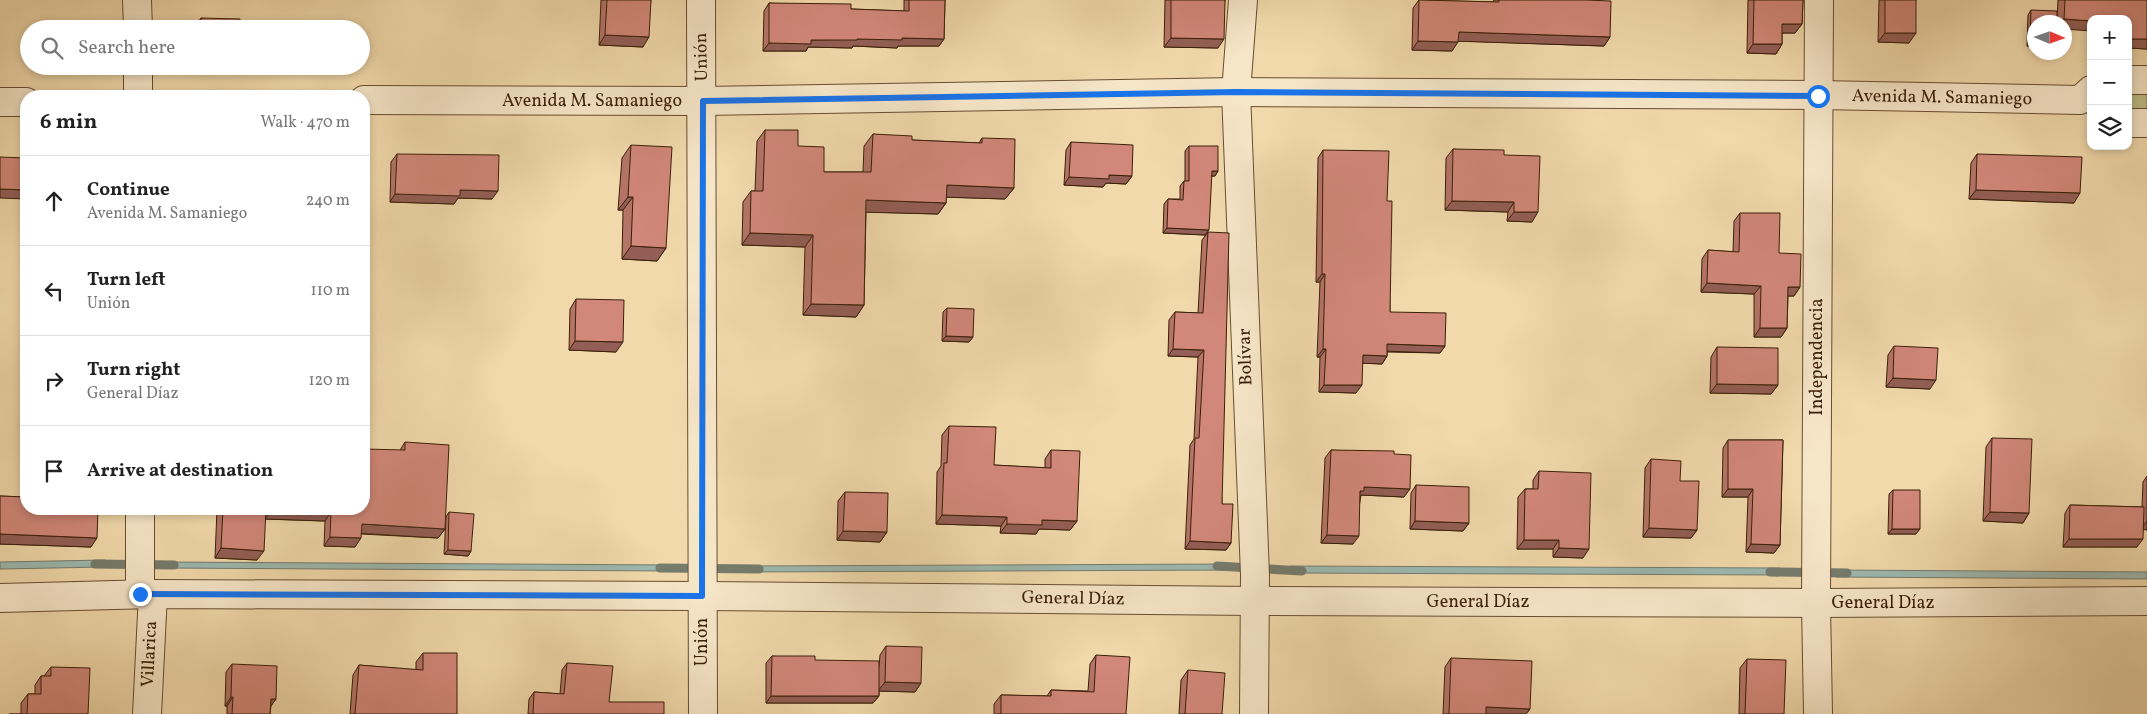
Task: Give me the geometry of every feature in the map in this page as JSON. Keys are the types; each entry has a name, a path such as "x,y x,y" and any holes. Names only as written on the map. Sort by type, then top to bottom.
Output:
{"street":[{"path":"138,0 138,20"},
{"name":"Unión","path":"701,0 703,101 703,714"},
{"name":"Bolívar","path":"1243,0 1236,92 1255,579 1254,714"},
{"name":"Independencia","path":"1818,714 1816,582 1819,0"},
{"path":"138,75 138,90"},
{"path":"2132,80 2147,80"},
{"name":"Avenida M. Samaniego","path":"370,100 703,101 1236,92 1818,96 2087,101"},
{"path":"0,102 20,102"},
{"path":"2132,123 2147,123"},
{"name":"Villarica","path":"140,515 147,714"},
{"name":"General Díaz","path":"0,598 143,579 702,577 1816,582 2147,601"}],"green space":[{"path":"2132,94 2147,94 2147,110 2132,110"}],"water":[{"path":"105,560 105,567 0,569 0,562"},
{"path":"164,562 671,565 670,571 164,568"},
{"path":"1229,564 1230,570 748,572 748,566"},
{"path":"1290,566 1780,568 1780,575 1291,573"},
{"path":"1836,570 2147,572 2147,579 1836,577"}],"building":[{"path":"607,0 651,0 649,37 605,35"},
{"path":"909,0 945,0 944,39 811,40 811,44 769,43 769,3 851,4 851,9 909,11"},
{"path":"1171,0 1225,0 1224,39 1171,38"},
{"path":"1419,0 1499,2 1499,0 1611,1 1610,37 1459,32 1458,42 1418,41"},
{"path":"1754,0 1803,0 1802,24 1782,24 1782,44 1753,44"},
{"path":"1885,0 1916,0 1916,33 1885,33"},
{"path":"2065,0 2147,0 2147,39 2132,39 2132,15 2087,15 2087,21 2072,20 2072,15 2064,15"},
{"path":"2031,10 2057,11 2057,15 2031,15"},
{"path":"201,18 240,19 240,20 201,20"},
{"path":"765,130 798,130 798,146 824,147 824,172 871,172 873,134 912,136 912,140 982,143 982,138 1015,139 1014,188 947,185 946,203 866,200 864,305 811,304 813,235 750,233 751,191 763,191"},
{"path":"1071,142 1133,145 1132,176 1109,175 1109,179 1069,177"},
{"path":"631,145 672,147 666,248 631,246 633,197 628,197"},
{"path":"1189,146 1218,146 1218,171 1212,171 1209,230 1167,228 1168,199 1183,200 1184,181 1189,181"},
{"path":"1453,149 1504,150 1504,155 1540,156 1538,212 1514,212 1514,202 1452,201"},
{"path":"1323,150 1389,151 1387,201 1392,201 1390,312 1446,313 1445,346 1387,344 1387,356 1363,355 1362,385 1324,385 1326,349 1323,349 1325,274 1322,274"},
{"path":"397,154 499,155 498,191 460,190 460,196 395,194"},
{"path":"1977,154 2082,157 2080,193 1976,190"},
{"path":"0,157 20,158 20,190 0,189"},
{"path":"1740,213 1780,213 1779,253 1801,254 1800,287 1788,287 1787,328 1760,328 1761,286 1707,283 1708,250 1739,252"},
{"path":"1208,232 1229,233 1222,504 1233,504 1231,543 1190,541 1195,438 1199,438 1204,350 1173,349 1175,312 1203,313"},
{"path":"576,299 624,300 623,342 575,341"},
{"path":"947,308 974,309 973,337 946,336"},
{"path":"1894,346 1938,348 1936,380 1893,378"},
{"path":"1717,347 1778,348 1778,385 1717,384"},
{"path":"949,426 996,427 994,465 1051,468 1051,450 1080,451 1077,521 1042,520 1042,525 1007,524 1007,517 942,515 944,463 947,463"},
{"path":"1992,438 2032,439 2029,513 1990,512"},
{"path":"1728,440 1783,440 1780,545 1751,544 1753,489 1728,489"},
{"path":"405,442 449,445 445,529 362,524 361,538 330,537 331,515 370,515 370,449 405,450"},
{"path":"1331,450 1394,451 1394,454 1411,455 1410,489 1364,487 1364,491 1360,491 1359,536 1327,535"},
{"path":"1651,459 1681,461 1680,481 1699,481 1697,530 1649,528"},
{"path":"1539,471 1591,473 1589,549 1559,548 1559,540 1524,540 1525,489 1538,489"},
{"path":"1416,485 1469,487 1469,523 1415,521"},
{"path":"1893,490 1920,490 1920,529 1892,529"},
{"path":"845,492 888,493 887,532 843,531"},
{"path":"0,496 20,497 20,515 98,515 97,538 0,534"},
{"path":"2070,505 2144,507 2143,539 2069,539"},
{"path":"449,512 474,514 471,551 448,550"},
{"path":"223,515 266,515 264,551 221,548"},
{"path":"886,646 922,647 921,683 885,682"},
{"path":"423,653 457,653 457,714 355,714 359,665 423,670"},
{"path":"1096,655 1130,657 1126,714 1001,714 1001,695 1051,696 1051,690 1094,692"},
{"path":"772,656 815,656 815,660 879,661 879,696 771,696"},
{"path":"1451,658 1532,661 1530,709 1486,707 1486,714 1449,714"},
{"path":"1747,659 1786,660 1784,714 1745,714"},
{"path":"567,663 613,666 609,702 664,702 664,714 533,714 534,692 564,694"},
{"path":"232,664 277,666 276,699 271,699 270,714 232,714"},
{"path":"51,667 90,668 88,714 27,714 28,694 41,694 41,676 51,676"},
{"path":"1188,670 1225,673 1222,714 1185,714"}],"waterway":[{"path":"95,564 174,565"},
{"path":"1217,566 1302,571"},
{"path":"660,568 759,569"},
{"path":"1770,572 1847,573"}],"route":[{"path":"140,594 702,596 703,101 1236,92 1818,96"}]}
